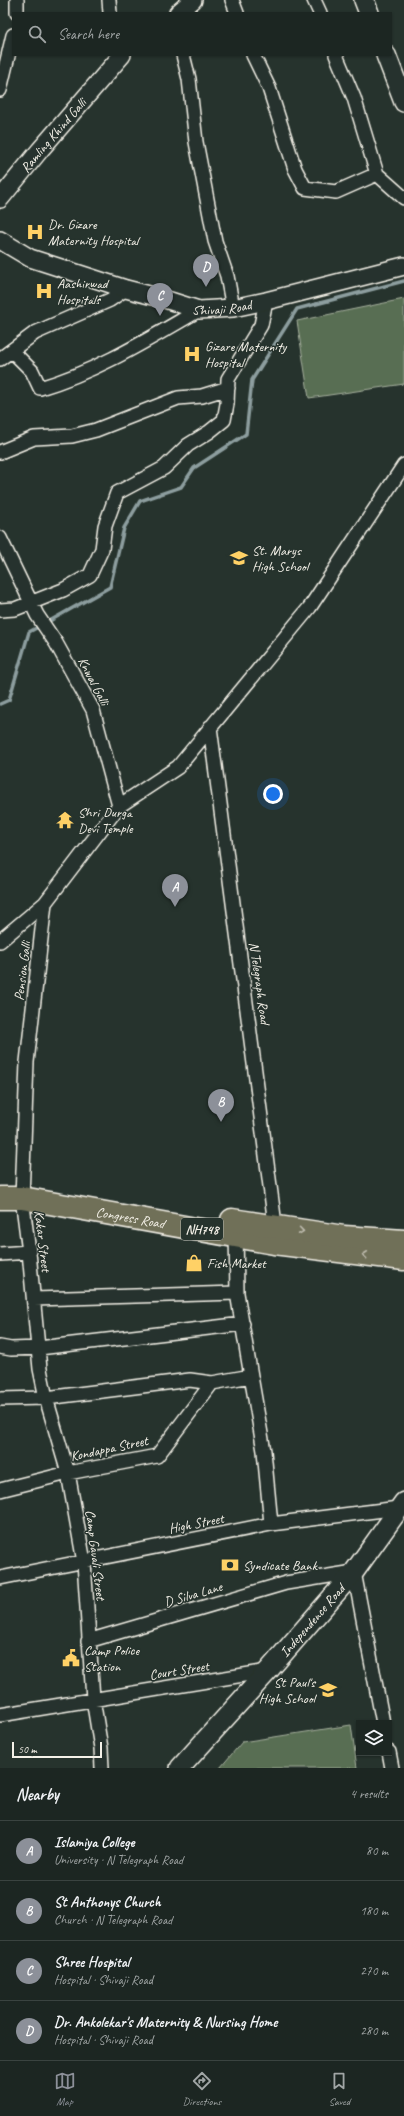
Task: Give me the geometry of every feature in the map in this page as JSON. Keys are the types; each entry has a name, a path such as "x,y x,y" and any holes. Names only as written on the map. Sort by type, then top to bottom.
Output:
{"highway":[{"name":"Congress Road","path":"0,1186 404,1259"},
{"name":"Congress Road","path":"0,1198 22,1191"},
{"name":"Congress Road","path":"275,1235 344,1237 404,1241"}],"main road":[{"path":"364,0 369,12"},
{"path":"386,56 404,102"},
{"name":"Independence Road","path":"180,1768 268,1672 354,1572 402,1505"}],"street":[{"path":"17,0 18,12"},
{"path":"109,0 110,12"},
{"path":"232,0 237,12"},
{"path":"314,0 320,12"},
{"path":"0,90 12,39"},
{"name":"Ramling Khind Galli","path":"0,199 121,56"},
{"path":"183,56 189,79 196,142 213,233 227,276 233,308"},
{"path":"253,56 269,88 295,169 304,188 336,192 377,174"},
{"path":"336,56 354,98 377,174 404,198"},
{"name":"Shivaji Road","path":"0,240 30,258 126,289 200,310 233,308 266,301 354,281 404,266"},
{"path":"0,359 35,333 110,300 126,289"},
{"path":"0,612 15,609 30,601 63,590 90,575 102,549 105,526 117,493 164,468 188,445 209,432 224,420 228,379 262,326 266,301"},
{"path":"12,350 32,371 40,388 61,382 110,362 200,310"},
{"path":"0,452 34,438 72,436 96,430 178,398 202,396 228,388"},
{"path":"0,941 45,903 119,806 178,767 310,606 404,465"},
{"name":"Knwal Galli","path":"0,538 37,615 56,643 92,710 119,806"},
{"name":"N Telegraph Road","path":"210,727 275,1235"},
{"name":"Pension Galli","path":"22,1191 27,1062 45,903"},
{"name":"Kakar Street","path":"22,1191 39,1348"},
{"path":"236,1228 237,1293 264,1451 271,1524"},
{"path":"0,1254 29,1252"},
{"path":"34,1299 237,1293"},
{"path":"0,1347 11,1349 39,1348 243,1324"},
{"name":"Camp Gavali Street","path":"39,1348 46,1398 68,1473 84,1562 93,1699 102,1748 102,1768"},
{"path":"0,1399 46,1398 190,1380 212,1383 250,1376"},
{"name":"Kondappa Street","path":"0,1490 68,1473 157,1456 212,1383"},
{"name":"High Street","path":"0,1578 271,1524 402,1505"},
{"path":"354,1572 382,1720"},
{"name":"D Silva Lane","path":"88,1640 286,1583 354,1572"},
{"name":"Court Street","path":"0,1715 268,1672"},
{"path":"390,1756 392,1768"}],"green space":[{"path":"404,299 404,384 309,398 297,321"},
{"path":"351,1725 357,1768 220,1768 242,1742"}],"waterway":[{"path":"46,623 110,587 124,528 140,501 181,487 194,468 246,434 252,380 297,309 404,281"},
{"path":"0,704 9,700 29,632 40,626"}],"place":[{"name":"Dr. Gizare Maternity Hospital","path":"35,232"},
{"name":"Dr. Ankolekar's Maternity & Nursing Home","path":"206,287"},
{"name":"Aashirwad Hospitals","path":"44,291"},
{"name":"Shree Hospital","path":"160,316"},
{"name":"Gizare Maternity Hospital","path":"192,354"},
{"name":"St. Marys High School","path":"239,558"},
{"name":"Shri Durga Devi Temple","path":"65,820"},
{"name":"Islamiya College","path":"175,907"},
{"name":"St Anthonys Church","path":"221,1122"},
{"name":"Fish Market","path":"194,1263"},
{"name":"Syndicate Bank","path":"230,1565"},
{"name":"Camp Police Station","path":"71,1658"},
{"name":"St Paul's High School","path":"328,1690"}]}
